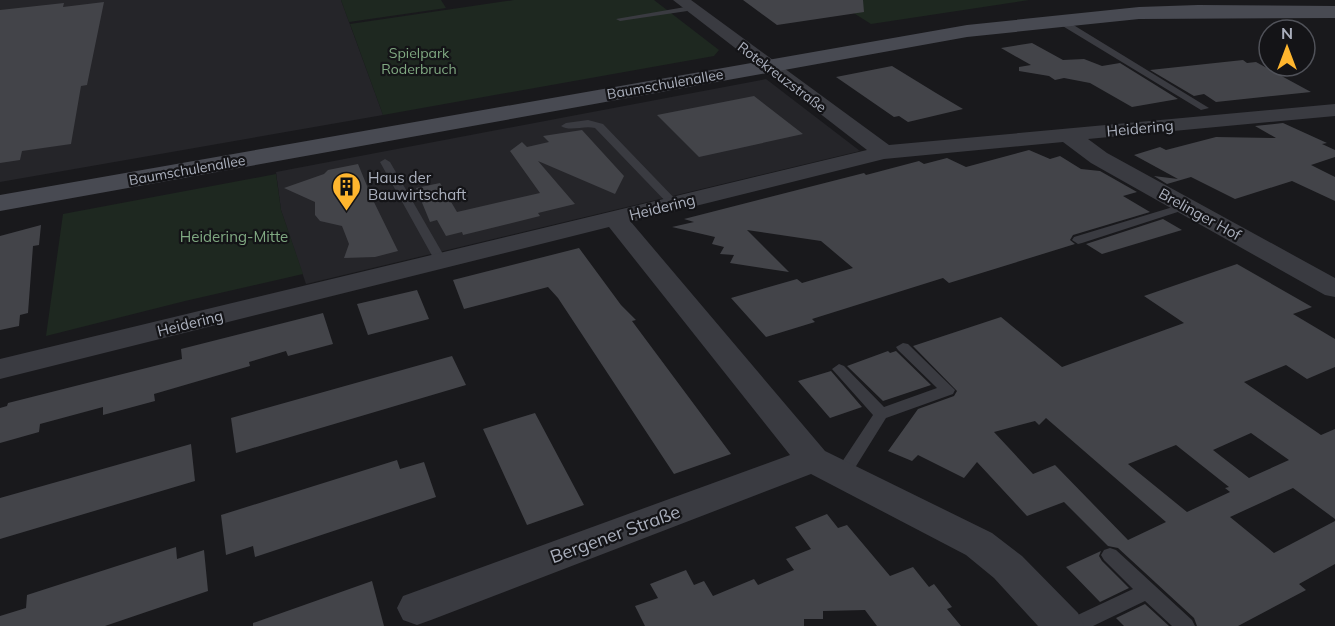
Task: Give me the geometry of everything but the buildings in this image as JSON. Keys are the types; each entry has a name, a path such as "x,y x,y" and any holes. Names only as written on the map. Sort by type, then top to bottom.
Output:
{"main road":[{"name":"Baumschulenallee","path":"0,203 967,31 1059,20 1198,11 1335,12"}],"street":[{"name":"Rotekreuzstraße","path":"686,4 884,152"},
{"name":"Heidering","path":"0,369 438,255 615,219 884,152 1335,110"},
{"name":"Brelinger Hof","path":"1068,135 1099,158 1335,289"},
{"path":"615,219 827,467 979,544 1008,567 1064,626"},
{"name":"Bergener Straße","path":"417,608 827,467"}],"lane":[{"path":"620,19 686,4"},
{"path":"1059,20 1204,108"},
{"path":"566,126 588,123 599,126 674,204"},
{"path":"385,162 438,255"},
{"path":"1078,240 1186,206"},
{"path":"405,214 421,244 438,255"},
{"path":"827,467 881,414 948,390 903,348"},
{"path":"839,369 881,414"},
{"path":"1110,555 1185,626"},
{"path":"1074,626 1147,591"}],"shaded area":[{"path":"0,0 341,0 383,115 0,182"},
{"path":"766,79 860,151 306,284 281,210 276,172"}],"green space":[{"path":"341,0 441,0 446,8 349,22"},
{"name":"Spielpark Roderbruch","path":"514,0 654,0 719,50 714,56 383,115 350,24"},
{"path":"833,0 1029,0 871,24"},
{"name":"Heidering-Mitte","path":"276,174 281,210 303,274 46,336 63,214"}],"place":[{"name":"Haus der Bauwirtschaft","path":"347,212"}]}
